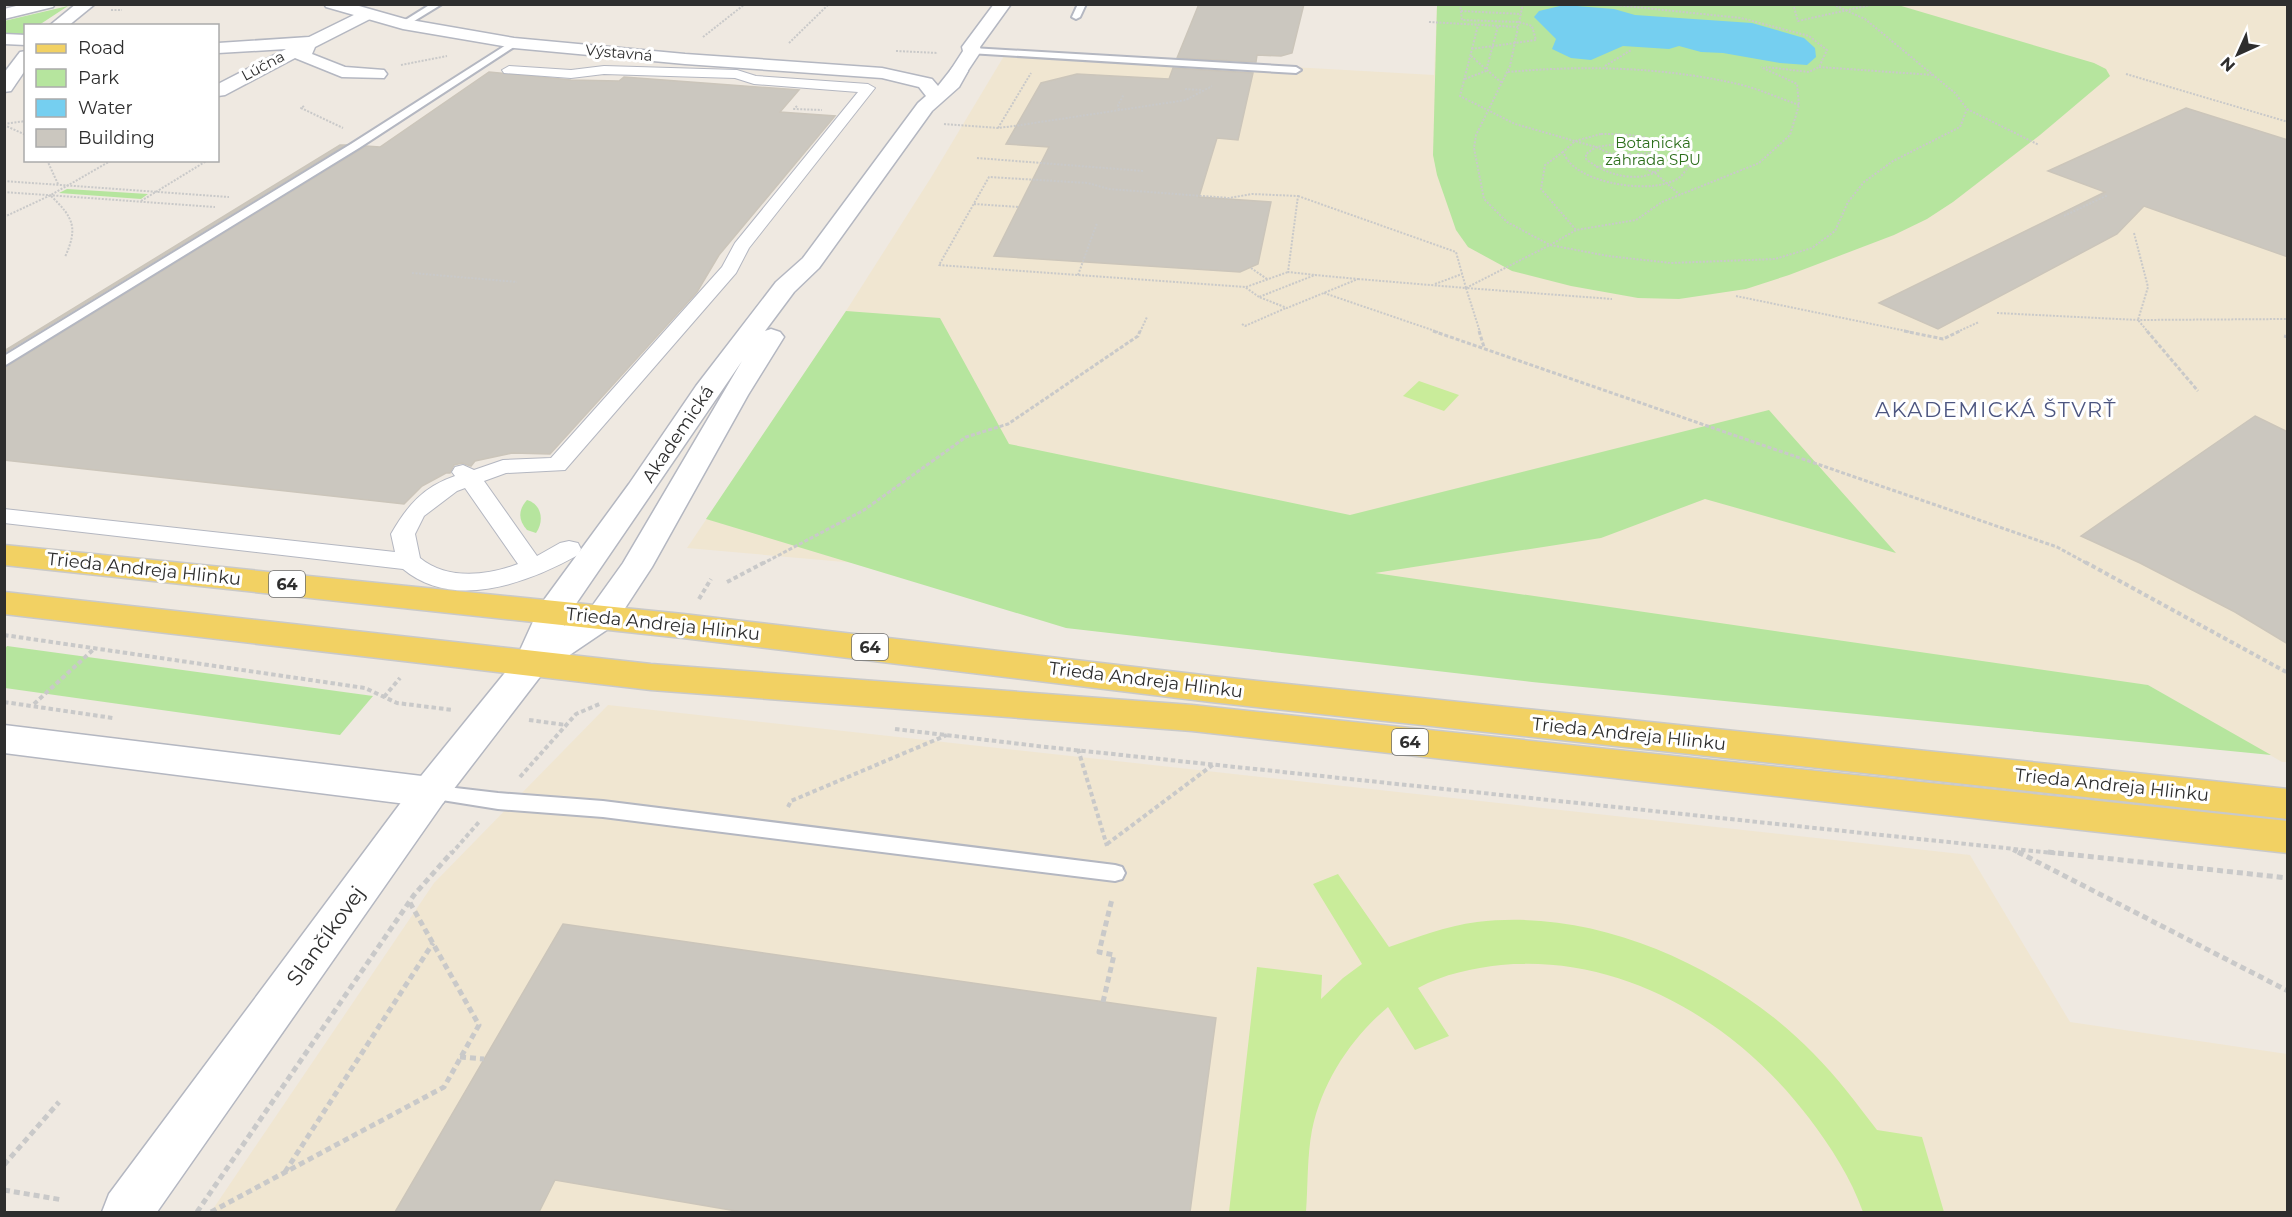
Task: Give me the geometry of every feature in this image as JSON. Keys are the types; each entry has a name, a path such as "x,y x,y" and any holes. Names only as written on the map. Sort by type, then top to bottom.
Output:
{"main road":[{"name":"Trieda Andreja Hlinku","path":"4,555 602,617 1211,689 2288,804"},
{"name":"Trieda Andreja Hlinku","path":"4,603 651,677 1192,718 2288,837"}],"street":[{"path":"4,14 47,4"},
{"path":"60,24 87,4"},
{"name":"Výstavná","path":"332,4 364,15 403,24 514,43 685,59 882,73 935,68"},
{"path":"930,101 912,93 935,68 972,49 1003,4"},
{"name":"Lúčna","path":"219,90 364,15"},
{"path":"4,39 24,40"},
{"name":"Lúčna","path":"219,48 309,42"},
{"name":"Lúčna","path":"309,42 302,56 342,72 378,74"},
{"path":"4,87 24,59"},
{"name":"Akademická","path":"531,664 553,612 706,392 785,287 811,263 930,101 952,82 935,68"},
{"path":"409,562 403,534 415,512 449,486 467,475 503,467 532,464 557,465 730,269 741,247 868,88 754,80 726,74 604,70 571,74 509,70"},
{"name":"Akademická","path":"602,617 636,567 734,395 806,283 811,263"},
{"path":"467,475 533,568"},
{"path":"4,516 409,562 428,575 461,581 493,579 533,568 569,549"},
{"path":"531,664 602,617"},
{"name":"Slančíkovej","path":"127,1212 430,792 531,664"},
{"path":"4,739 430,792"}],"lane":[{"path":"403,24 438,4"},
{"path":"1076,17 1082,4"},
{"path":"4,362 345,152 514,43"},
{"path":"972,49 1296,70"},
{"path":"430,792 498,801 603,808 1111,872"}],"path":[{"path":"703,37 745,4"},
{"path":"786,46 829,4"},
{"path":"1460,4 1462,20 1519,22 1532,26 1536,40 1472,49"},
{"path":"1502,4 1541,4"},
{"path":"1606,4 1742,18 1809,36 1827,50 1819,67"},
{"path":"1793,4 1798,21 1875,4"},
{"path":"1832,4 1865,19 1955,93 1967,110 2039,145"},
{"path":"1520,5 1521,14 1508,72 1476,135 1474,148 1485,199 1507,222 1550,244 1608,256 1671,263 1775,259 1812,248 1835,231 1848,202 1864,182 1893,160 1960,127 1967,110"},
{"path":"1461,11 1521,14"},
{"path":"1429,22 1518,27"},
{"path":"1478,25 1460,96 1515,124 1574,140 1611,154 1654,153"},
{"path":"1465,79 1486,70 1498,26"},
{"path":"1605,67 1631,50"},
{"path":"359,73 451,55"},
{"path":"1471,56 1502,83"},
{"path":"1508,72 1547,67 1605,67 1664,72 1739,85 1799,105"},
{"path":"1466,288 1576,230 1636,220 1662,202 1759,163 1790,135 1799,105 1797,84 1761,67 1809,72 1819,67 1933,75"},
{"path":"998,128 1033,70"},
{"path":"2126,74 2288,122"},
{"path":"943,124 998,128 1186,100 1213,86"},
{"path":"1185,89 1204,91"},
{"path":"1119,110 1118,105 1124,94"},
{"path":"304,106 301,108 346,129"},
{"path":"4,124 24,121"},
{"path":"4,124 24,134"},
{"path":"1563,152 1565,159 1572,166 1599,179 1634,185 1668,183 1680,179 1687,173 1689,166 1686,159 1666,145 1651,140 1617,134 1600,134 1574,140 1563,152 1545,165 1541,189 1576,230"},
{"path":"1628,145 1654,153 1664,161 1665,165 1655,173 1643,176 1622,175 1589,163 1586,154 1596,147 1628,145"},
{"path":"1611,154 1608,159 1615,164"},
{"path":"1636,154 1643,160 1643,163 1638,166"},
{"path":"977,158 1144,171"},
{"path":"48,162 58,185"},
{"path":"4,217 51,195 109,162"},
{"path":"140,202 205,162"},
{"path":"1595,167 1615,164 1638,166 1655,173 1680,195"},
{"path":"1484,348 1466,288 1456,252 1298,196 1252,194 1230,198 1109,189 1088,183 989,177 939,265 1245,287 1288,272 1466,288 1612,299"},
{"path":"4,182 239,197"},
{"path":"4,192 222,207"},
{"path":"51,195 71,219 75,235 65,256"},
{"path":"2064,216 2108,195"},
{"path":"1288,272 1298,196"},
{"path":"974,204 1019,207"},
{"path":"1078,275 1097,223"},
{"path":"2134,233 2148,287 2138,320"},
{"path":"1251,268 1268,279"},
{"path":"412,273 517,282"},
{"path":"1432,285 1462,274"},
{"path":"1258,297 1315,275"},
{"path":"1242,324 1245,326 1358,279"},
{"path":"1245,287 1258,297 1287,308"},
{"path":"1324,293 2057,547 2288,673"},
{"path":"1736,296 1943,339 1979,322"},
{"path":"1997,313 2138,320 2288,320"},
{"path":"727,582 864,510 966,437 1008,424 1138,336 1147,316"},
{"path":"2138,320 2198,391"},
{"path":"698,600 711,579"},
{"path":"4,635 365,688 397,703 566,725"},
{"path":"34,705 94,649"},
{"path":"384,697 400,678"},
{"path":"197,1212 409,902 576,714 610,699"},
{"path":"890,728 1046,747 2288,878"},
{"path":"777,830 791,801 947,734"},
{"path":"1078,749 1107,844 1111,872 1102,891 1114,894 1099,952 1114,955 1103,1002"},
{"path":"1107,844 1214,764"},
{"path":"2010,848 2288,991"},
{"path":"211,1212 444,1087 479,1025 409,902"},
{"path":"284,1173 433,943"},
{"path":"460,1058 484,1059"},
{"path":"4,1165 59,1102"},
{"path":"4,1190 63,1200"}],"shaded area":[{"path":"1437,5 2287,5 2287,762 2282,762 2148,685 1117,586 687,548 846,311 932,176 1007,51 1434,75"},
{"path":"608,705 1970,855 2070,1022 2287,1054 2287,1212 211,1212 434,883"}],"green space":[{"name":"Botanická záhrada SPU","path":"1437,5 1898,5 2094,63 2106,69 2110,76 2040,135 1953,202 1927,219 1894,235 1746,289 1679,299 1638,298 1571,286 1512,271 1468,247 1456,230 1437,175 1433,155"},
{"path":"68,6 41,24 24,24 24,38 5,37 4,21"},
{"path":"67,189 148,194 141,199 59,193"},
{"path":"846,311 940,318 1009,444 1350,515 1769,410 1896,553 1705,499 1601,538 1375,573 2148,685 2271,755 1532,682 1066,628 706,519"},
{"path":"1419,381 1459,395 1444,411 1403,396"},
{"path":"527,500 536,505 540,513 539,528 536,533 527,530 521,519 521,511"},
{"path":"7,646 373,696 340,735 5,688 5,649"},
{"path":"1338,874 1389,947 1454,926 1477,922 1522,920 1568,924 1614,934 1659,950 1702,970 1780,1022 1813,1053 1847,1091 1877,1130 1922,1137 1944,1212 1863,1212 1833,1152 1809,1118 1780,1084 1748,1052 1712,1025 1674,1002 1634,984 1591,971 1547,965 1501,965 1448,975 1418,988 1449,1036 1415,1050 1388,1007 1350,1047 1323,1095 1312,1130 1306,1212 1229,1212 1257,967 1322,975 1321,999 1362,964 1313,884"}],"water":[{"path":"1564,5 1614,9 1635,15 1752,23 1804,38 1815,48 1816,57 1807,65 1701,52 1679,46 1669,49 1623,46 1591,60 1571,58 1552,49 1556,39 1534,17 1539,11"}],"building":[{"path":"1199,4 1304,4 1292,53 1281,56 1257,55 1256,62 1177,58"},
{"path":"1173,68 1253,73 1238,140 1217,138 1199,197 1271,202 1258,264 1240,272 994,256 1049,147 1006,144 1041,83 1077,74 1169,79"},
{"path":"489,72 571,80 619,81 624,77 799,90 780,112 835,116 719,255 697,292 550,454 512,453 475,461 471,466 462,463 454,465 450,473 422,486 404,504 4,460 4,368 366,146 380,147"},
{"path":"2186,108 2288,140 2288,257 2144,206 2117,234 1938,329 1879,303 2105,192 2048,171"},
{"path":"340,145 345,145 4,353 4,351"},
{"path":"2255,416 2288,432 2288,644 2235,612 2140,563 2081,536"},
{"path":"563,924 1216,1018 1190,1212 742,1212 555,1180 539,1212 395,1212"}],"district":[{"name":"AKADEMICKÁ ŠTVRŤ","path":"1996,410"}]}
